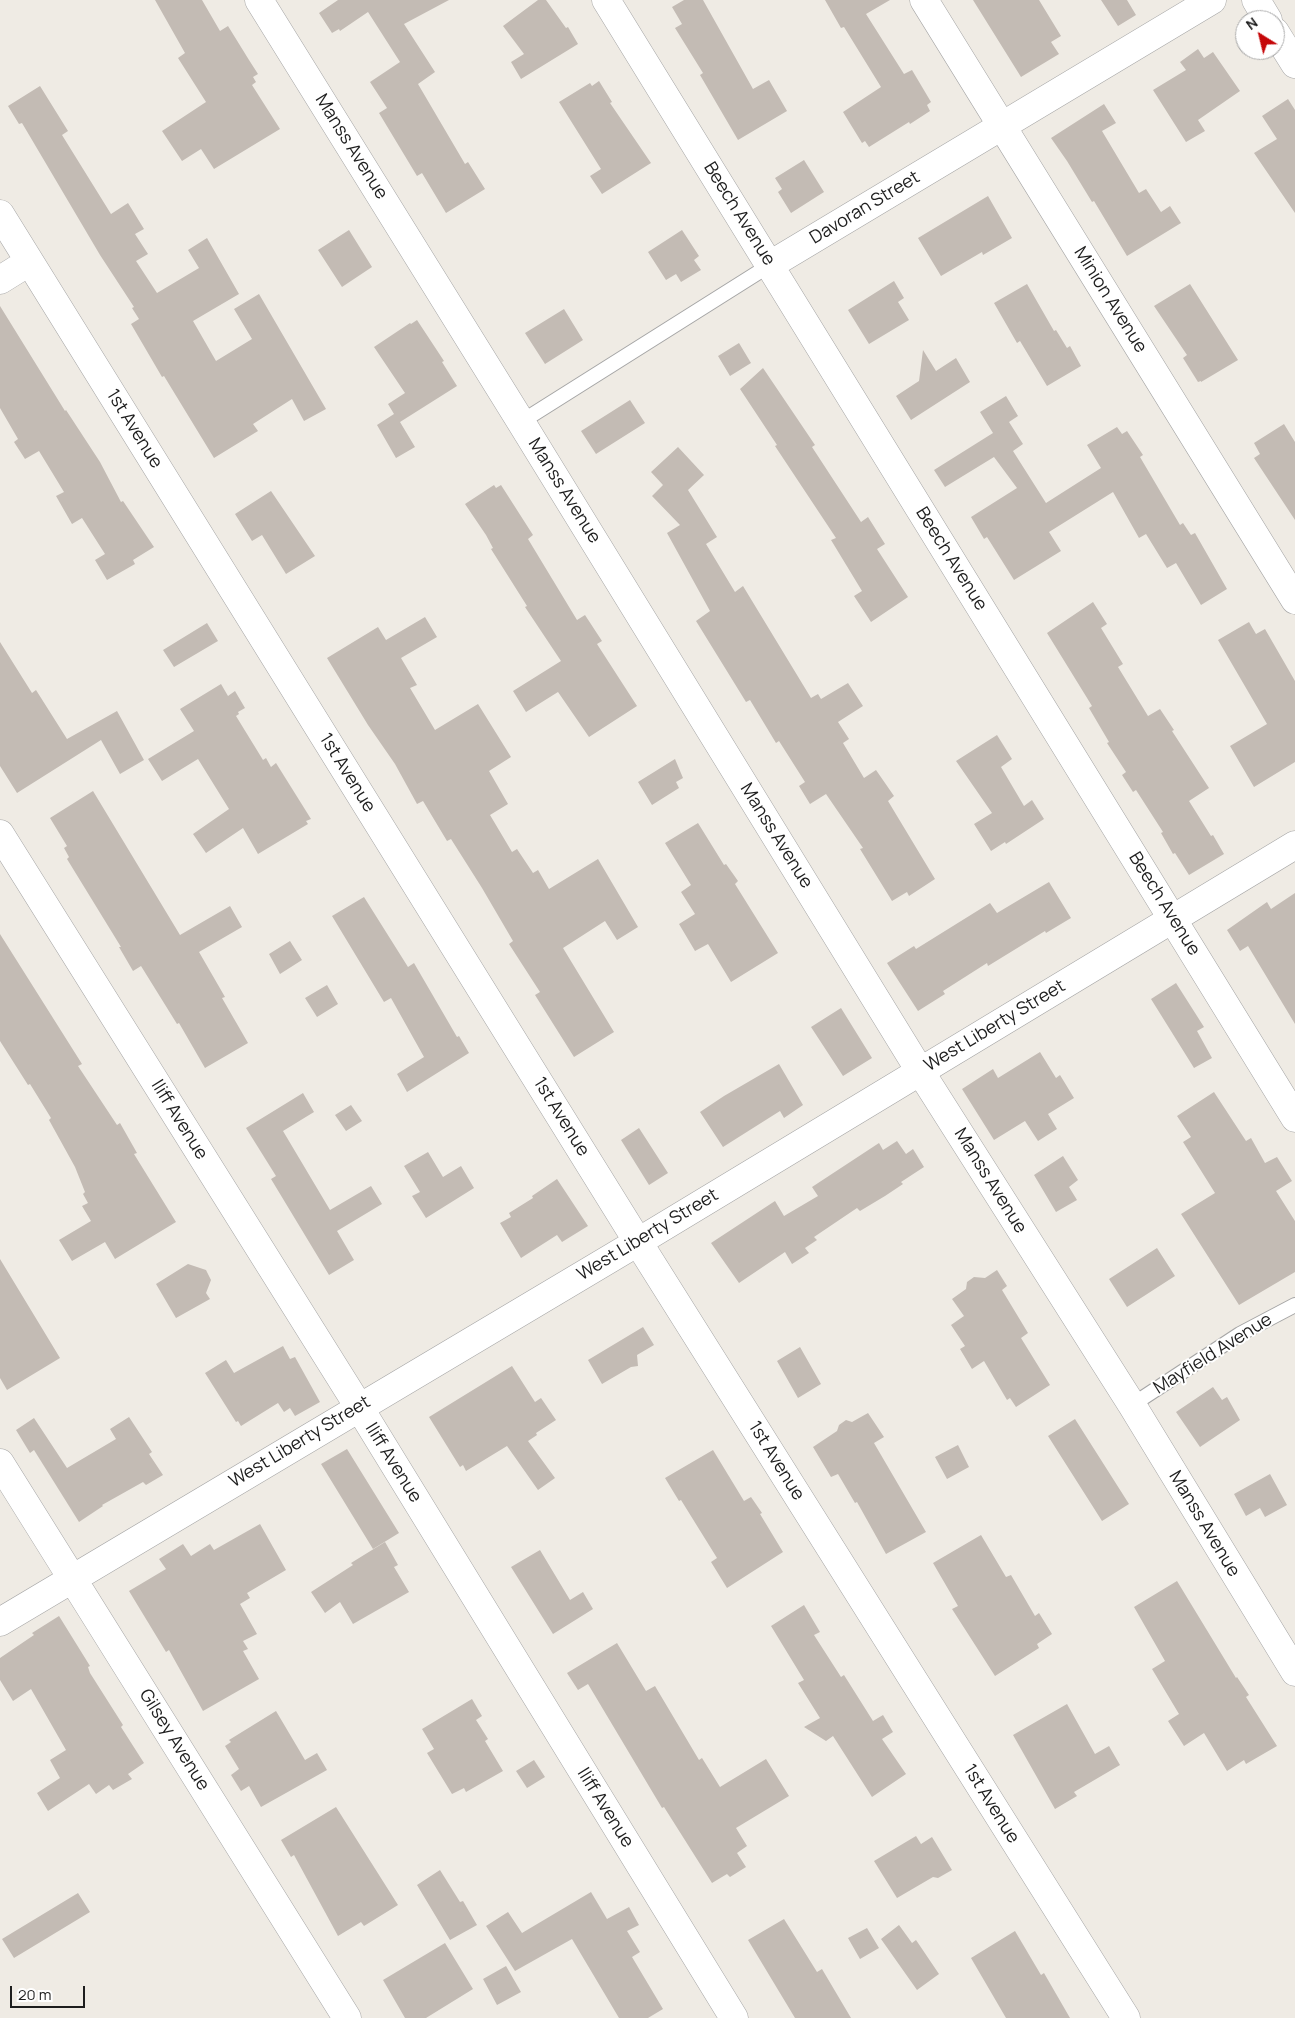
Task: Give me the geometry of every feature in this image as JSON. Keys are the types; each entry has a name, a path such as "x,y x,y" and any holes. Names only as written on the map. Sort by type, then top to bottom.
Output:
{"street":[{"name":"Manss Avenue","path":"259,0 920,1071 1132,1405 1295,1672"},
{"name":"Beech Avenue","path":"606,0 1295,1118"},
{"name":"Minion Avenue","path":"924,0 1295,600"},
{"name":"Davoran Street","path":"770,265 1212,0"},
{"path":"1285,48 1295,64"},
{"name":"1st Avenue","path":"0,214 638,1242 1126,2018"},
{"path":"0,280 30,262"},
{"name":"Iliff Avenue","path":"0,834 359,1407 734,2018"},
{"name":"West Liberty Street","path":"0,1622 638,1242 1295,845"},
{"name":"Gilsey Avenue","path":"0,1463 347,2018"}],"lane":[{"name":"Davoran Street","path":"521,422 770,265"},
{"name":"Mayfield Avenue","path":"1132,1405 1240,1334 1295,1305"}],"building":[{"path":"155,0 202,0 220,31 228,26 258,74 253,77 256,82 252,85 280,129 214,169 201,149 182,161 162,131 206,102 178,58 185,53"},
{"path":"338,0 449,0 404,24 435,72 418,84 465,164 468,162 485,189 446,213 422,173 417,176 379,113 387,108 370,82 400,62 368,12 340,31 339,29 332,33 319,13"},
{"path":"538,0 546,0 566,28 568,27 578,44 521,79 511,62 524,54 503,26"},
{"path":"684,0 703,0 753,89 769,80 787,111 738,140 700,75 703,73 675,28 682,24 672,7"},
{"path":"825,0 890,0 866,14 904,74 912,70 931,102 927,105 930,111 869,147 865,141 862,143 843,112 881,87 844,27 841,28"},
{"path":"973,0 1039,0 1061,36 1051,42 1059,54 1021,77"},
{"path":"1101,0 1127,0 1136,15 1118,26"},
{"path":"1198,49 1204,58 1213,52 1240,91 1198,120 1205,131 1186,142 1153,90 1186,70 1180,62"},
{"path":"599,81 612,102 610,103 651,163 602,194 590,176 601,169 559,102 590,83 592,86"},
{"path":"40,86 68,131 62,135 111,214 128,203 144,229 135,234 148,254 136,261 157,293 199,268 188,250 207,238 239,294 193,321 216,361 252,339 234,309 259,294 326,409 304,421 292,399 253,424 258,431 214,458 164,376 162,377 131,324 139,319 132,308 134,307 100,255 22,123 19,124 8,106"},
{"path":"1288,99 1295,110 1295,213 1254,153 1277,139 1262,116"},
{"path":"1104,104 1116,123 1102,131 1139,193 1146,189 1161,212 1170,206 1181,223 1127,256 1094,201 1092,202 1051,138"},
{"path":"804,160 824,192 791,213 778,192 782,189 775,178"},
{"path":"988,196 1012,238 983,255 982,252 941,276 918,238"},
{"path":"349,230 372,267 342,287 318,250"},
{"path":"682,230 699,256 694,260 701,270 681,282 676,274 666,280 648,252"},
{"path":"894,281 904,298 898,302 909,320 869,344 848,310"},
{"path":"1027,284 1054,331 1056,330 1067,348 1070,346 1081,366 1047,386 1020,341 1017,343 994,303"},
{"path":"1190,284 1238,360 1201,382 1198,382 1183,358 1187,355 1154,306"},
{"path":"0,306 65,411 100,462 121,502 123,501 154,547 133,560 135,564 107,580 95,560 105,554 82,518 72,524 56,496 64,492 39,451 25,459 14,442 18,439 0,408"},
{"path":"564,309 583,340 545,364 525,333"},
{"path":"417,320 444,361 442,362 457,386 400,422 415,447 396,458 377,425 394,414 388,404 405,393 374,347"},
{"path":"739,343 751,363 730,376 718,356"},
{"path":"923,350 936,371 956,358 970,382 911,420 896,396 919,381"},
{"path":"763,368 815,445 812,447 861,522 868,517 885,544 877,549 908,597 871,622 854,596 862,591 831,540 836,538 740,389"},
{"path":"1006,396 1018,416 1009,422 1023,444 1013,451 1046,503 1101,468 1087,445 1117,427 1122,434 1127,431 1143,455 1140,457 1180,525 1183,523 1191,535 1195,533 1227,589 1201,605 1176,563 1167,568 1146,534 1139,538 1113,492 1049,532 1061,551 1014,580 987,537 984,539 971,517 1017,488 994,457 945,487 934,470 993,433 980,412"},
{"path":"630,400 645,423 596,454 581,431"},
{"path":"1284,424 1295,442 1295,520 1254,458 1260,454 1254,443"},
{"path":"678,447 704,475 688,490 717,537 706,544 735,592 743,586 811,698 818,694 821,699 848,683 863,706 838,722 849,739 843,743 864,778 876,770 894,796 888,801 935,879 909,896 907,892 892,901 860,849 863,848 826,794 810,804 799,786 805,782 779,741 776,743 750,700 746,702 696,621 710,611 667,533 680,525 652,496 663,485 651,472"},
{"path":"494,485 496,488 501,485 533,535 528,539 577,620 585,615 602,641 597,644 637,706 589,737 558,692 526,712 513,691 561,661 525,607 527,606 491,549 493,548 486,535 465,504"},
{"path":"271,491 315,556 286,574 262,535 252,541 235,514"},
{"path":"1093,602 1107,624 1101,628 1123,664 1118,667 1148,716 1160,709 1209,788 1189,801 1224,854 1189,875 1175,853 1173,854 1161,833 1163,832 1136,790 1133,792 1122,775 1126,772 1107,743 1109,742 1089,708 1092,706 1047,633"},
{"path":"425,617 437,637 401,658 417,685 410,688 435,730 478,704 511,757 489,771 508,804 490,815 512,852 517,849 533,873 538,870 549,889 598,859 638,927 617,940 605,921 563,948 614,1032 574,1057 535,995 540,992 509,944 513,941 482,888 451,839 447,841 423,801 417,804 395,764 368,725 327,658 378,627 386,640"},
{"path":"1249,622 1256,634 1265,629 1295,681 1295,762 1254,787 1230,746 1267,724 1218,640"},
{"path":"207,623 218,641 174,667 163,650"},
{"path":"0,642 32,693 36,690 67,739 117,711 144,760 120,774 101,740 17,793 0,766"},
{"path":"221,684 228,696 235,691 245,708 238,712 239,714 236,716 263,760 266,758 271,767 276,763 311,819 306,821 308,824 258,854 243,828 206,853 193,834 229,809 198,759 162,781 148,759 194,731 180,709"},
{"path":"997,735 1012,759 1001,767 1024,806 1032,800 1044,819 1006,844 1005,842 991,851 974,824 992,813 956,761"},
{"path":"675,759 683,778 676,782 679,788 652,805 638,782"},
{"path":"93,791 180,935 230,906 242,927 199,952 225,997 222,998 248,1043 205,1068 179,1023 177,1024 141,966 133,971 119,947 121,947 67,859 69,857 64,848 67,846 50,818"},
{"path":"698,823 724,865 726,864 738,881 735,884 778,953 731,982 708,944 695,951 679,924 695,914 681,892 691,885 665,843"},
{"path":"1049,882 1071,918 1046,933 1045,931 988,966 987,963 943,991 945,994 918,1011 887,963 914,946 916,949 990,903 997,913"},
{"path":"1295,893 1295,1024 1248,946 1240,951 1227,930 1267,902 1271,909"},
{"path":"364,897 408,967 414,963 457,1037 459,1036 469,1053 407,1092 397,1074 424,1057 391,998 384,1002 332,916"},
{"path":"0,934 82,1064 78,1066 117,1125 120,1123 137,1153 134,1154 176,1222 115,1259 105,1242 72,1261 59,1240 91,1221 82,1206 88,1203 83,1194 85,1192 75,1167 49,1120 51,1118 0,1041"},
{"path":"290,941 302,960 280,974 269,954"},
{"path":"1176,983 1204,1027 1197,1031 1212,1058 1194,1068 1151,999"},
{"path":"327,985 338,1004 317,1017 305,998"},
{"path":"841,1008 872,1058 843,1076 811,1027"},
{"path":"1040,1052 1056,1078 1060,1075 1074,1098 1048,1114 1057,1129 1038,1141 1025,1121 994,1140 962,1089 993,1069 998,1078"},
{"path":"779,1064 803,1105 784,1118 780,1111 723,1147 700,1112"},
{"path":"1214,1092 1246,1141 1251,1138 1265,1163 1277,1157 1292,1181 1276,1191 1295,1221 1295,1272 1239,1305 1181,1214 1215,1193 1183,1142 1191,1137 1177,1116"},
{"path":"303,1093 314,1112 283,1131 330,1210 371,1186 382,1204 337,1231 354,1260 329,1275 271,1179 276,1176 246,1128"},
{"path":"351,1105 362,1121 346,1131 335,1115"},
{"path":"639,1128 668,1173 649,1185 621,1140"},
{"path":"897,1141 906,1154 913,1149 924,1167 901,1182 903,1184 885,1196 860,1211 857,1208 814,1237 817,1240 805,1248 809,1253 792,1264 785,1252 739,1283 711,1243 775,1201 784,1216 818,1196 812,1187 879,1143 883,1150"},
{"path":"428,1152 443,1177 461,1166 474,1188 426,1218 412,1196 420,1192 404,1166"},
{"path":"1063,1156 1078,1180 1069,1187 1077,1200 1056,1212 1034,1175"},
{"path":"557,1179 588,1226 562,1242 557,1235 521,1258 500,1223 511,1217 509,1213 533,1198 532,1196"},
{"path":"1157,1248 1175,1276 1127,1307 1109,1279"},
{"path":"0,1259 60,1358 7,1390 0,1378"},
{"path":"188,1264 206,1270 211,1280 206,1293 210,1299 176,1318 156,1284"},
{"path":"997,1270 1007,1286 1002,1290 1028,1333 1021,1338 1050,1385 1016,1407 1010,1398 1007,1400 984,1361 972,1369 960,1349 965,1346 951,1325 964,1316 952,1299 966,1289 967,1282 974,1277 985,1278"},
{"path":"643,1327 654,1345 637,1355 638,1366 631,1367 602,1384 588,1360"},
{"path":"283,1346 290,1359 295,1357 320,1402 295,1416 290,1408 284,1412 278,1403 241,1426 238,1421 236,1422 205,1373 226,1360 234,1373"},
{"path":"800,1347 821,1384 798,1398 777,1361"},
{"path":"512,1366 535,1402 541,1398 556,1420 536,1433 537,1435 528,1441 555,1478 538,1490 507,1446 466,1471 463,1465 460,1467 429,1417"},
{"path":"1213,1387 1222,1400 1227,1397 1240,1420 1200,1447 1176,1412"},
{"path":"868,1413 884,1437 874,1443 926,1532 886,1554 857,1502 855,1503 838,1474 831,1477 813,1447 837,1431 839,1425 846,1420 852,1422"},
{"path":"129,1417 152,1452 149,1454 163,1475 146,1485 143,1482 102,1505 79,1522 34,1450 30,1453 16,1430 34,1418 67,1468 116,1439 110,1429"},
{"path":"1075,1419 1129,1504 1102,1521 1048,1436"},
{"path":"958,1445 969,1467 947,1479 935,1457"},
{"path":"347,1449 399,1533 373,1549 321,1464"},
{"path":"713,1450 744,1501 751,1497 762,1513 760,1514 783,1552 727,1588 711,1562 717,1558 665,1478"},
{"path":"1270,1474 1287,1505 1265,1517 1260,1508 1246,1516 1234,1494"},
{"path":"260,1524 286,1570 247,1593 250,1598 240,1604 257,1634 243,1641 248,1649 243,1651 259,1679 203,1711 169,1650 166,1652 129,1591 166,1569 159,1559 183,1544 191,1556 210,1544 214,1550"},
{"path":"981,1535 1006,1577 1011,1575 1035,1616 1039,1613 1052,1634 1037,1644 1039,1648 995,1676 952,1609 958,1606 933,1563"},
{"path":"385,1542 398,1565 394,1567 409,1592 353,1624 340,1602 325,1613 311,1592 353,1565 351,1563"},
{"path":"540,1550 570,1600 583,1592 593,1609 553,1634 511,1567"},
{"path":"1177,1581 1236,1678 1249,1695 1246,1697 1277,1746 1246,1764 1244,1760 1227,1771 1204,1733 1184,1746 1168,1721 1179,1714 1152,1669 1165,1661 1134,1607"},
{"path":"804,1605 820,1632 814,1635 841,1677 844,1675 873,1721 883,1715 893,1732 882,1739 906,1774 872,1797 833,1736 826,1741 804,1727 820,1718 798,1683 804,1680 771,1626"},
{"path":"59,1616 90,1666 88,1667 90,1673 123,1725 121,1727 144,1763 128,1774 132,1779 113,1790 109,1785 96,1794 89,1784 48,1811 37,1793 60,1778 50,1760 66,1750 31,1689 13,1701 0,1680 0,1658 34,1635 32,1633"},
{"path":"617,1643 646,1691 655,1686 699,1760 702,1758 720,1787 766,1759 789,1796 736,1828 747,1846 737,1853 746,1867 730,1877 727,1874 712,1883 664,1807 662,1808 588,1684 578,1690 567,1673"},
{"path":"472,1699 482,1716 476,1720 488,1739 485,1741 503,1771 466,1792 464,1788 452,1794 427,1753 434,1749 422,1729"},
{"path":"1067,1704 1095,1754 1109,1746 1120,1765 1074,1792 1077,1796 1055,1809 1013,1735"},
{"path":"276,1711 305,1760 317,1753 327,1770 261,1807 249,1786 241,1791 231,1775 239,1769 225,1746 231,1742 229,1740"},
{"path":"534,1760 545,1777 527,1788 516,1771"},
{"path":"336,1807 398,1905 364,1926 361,1922 338,1936 294,1855 291,1857 281,1840"},
{"path":"916,1836 921,1844 932,1837 952,1870 938,1878 933,1877 897,1898 874,1861"},
{"path":"440,1870 460,1902 463,1901 477,1925 450,1940 417,1885"},
{"path":"591,1892 607,1919 629,1907 639,1925 627,1931 640,1952 632,1957 663,2009 648,2018 619,2018 572,1939 515,1971 486,1926 508,1912 522,1933"},
{"path":"78,1893 90,1912 14,1958 2,1939"},
{"path":"784,1919 817,1972 822,1969 851,2018 795,2018 748,1940"},
{"path":"899,1925 912,1943 916,1940 939,1974 917,1990 881,1939"},
{"path":"867,1928 879,1948 860,1959 848,1938"},
{"path":"1015,1931 1041,1975 1044,1973 1070,2018 1006,2018 971,1958"},
{"path":"445,1943 473,1989 426,2018 405,2018 383,1980"},
{"path":"506,1966 521,1992 497,2005 483,1979"}]}
